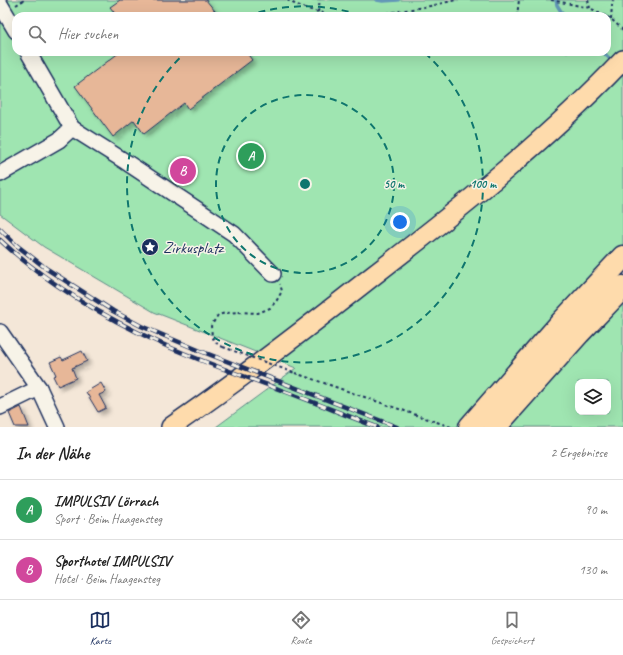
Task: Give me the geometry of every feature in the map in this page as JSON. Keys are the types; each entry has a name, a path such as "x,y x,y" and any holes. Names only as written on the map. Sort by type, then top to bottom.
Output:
{"highway":[{"path":"470,427 562,322 623,256"},
{"path":"495,427 579,333 623,287"}],"main road":[{"path":"171,427 217,395 293,338 466,203 527,152 604,80 623,60"}],"street":[{"path":"0,4 12,24"},
{"path":"30,56 72,128 234,234 273,274"},
{"path":"0,174 59,140 72,128"},
{"path":"0,332 5,344 39,388 57,427"},
{"path":"0,407 39,388"}],"path":[{"path":"288,0 318,12 320,0"},
{"path":"393,12 456,0"},
{"path":"518,12 519,0"},
{"path":"552,0 590,8 597,12"},
{"path":"588,0 590,8"},
{"path":"613,0 611,20 623,30"},
{"path":"273,274 282,291 277,300 270,308 258,313 238,312 226,313 218,316 211,326 212,337 216,344 223,348 451,427"}],"green space":[{"path":"0,0 623,0 623,427 216,427 296,368 154,312 44,247 0,214"}],"building":[{"path":"120,0 206,0 216,12 114,12 110,7"},
{"path":"115,56 249,56 252,60 188,109 184,103 144,134 134,120 113,137 75,86"},
{"path":"82,351 87,361 72,368 76,378 58,386 53,376 56,375 50,362 61,357 63,360"},
{"path":"101,383 106,392 99,395 106,408 98,412 86,392"},
{"path":"21,407 29,427 15,427 9,413"}],"waterway":[{"path":"377,0 398,0"},
{"path":"556,0 561,12"},
{"path":"607,56 614,63"}],"railway":[{"path":"0,229 15,244 47,269 113,311 141,326 203,352 397,427"},
{"path":"0,240 36,270 76,298 139,333 205,362 377,427"}],"place":[{"name":"IMPULSIV Lörrach","path":"251,156"},
{"name":"Sporthotel IMPULSIV","path":"183,171"},
{"name":"Zirkusplatz","path":"150,247"}]}
